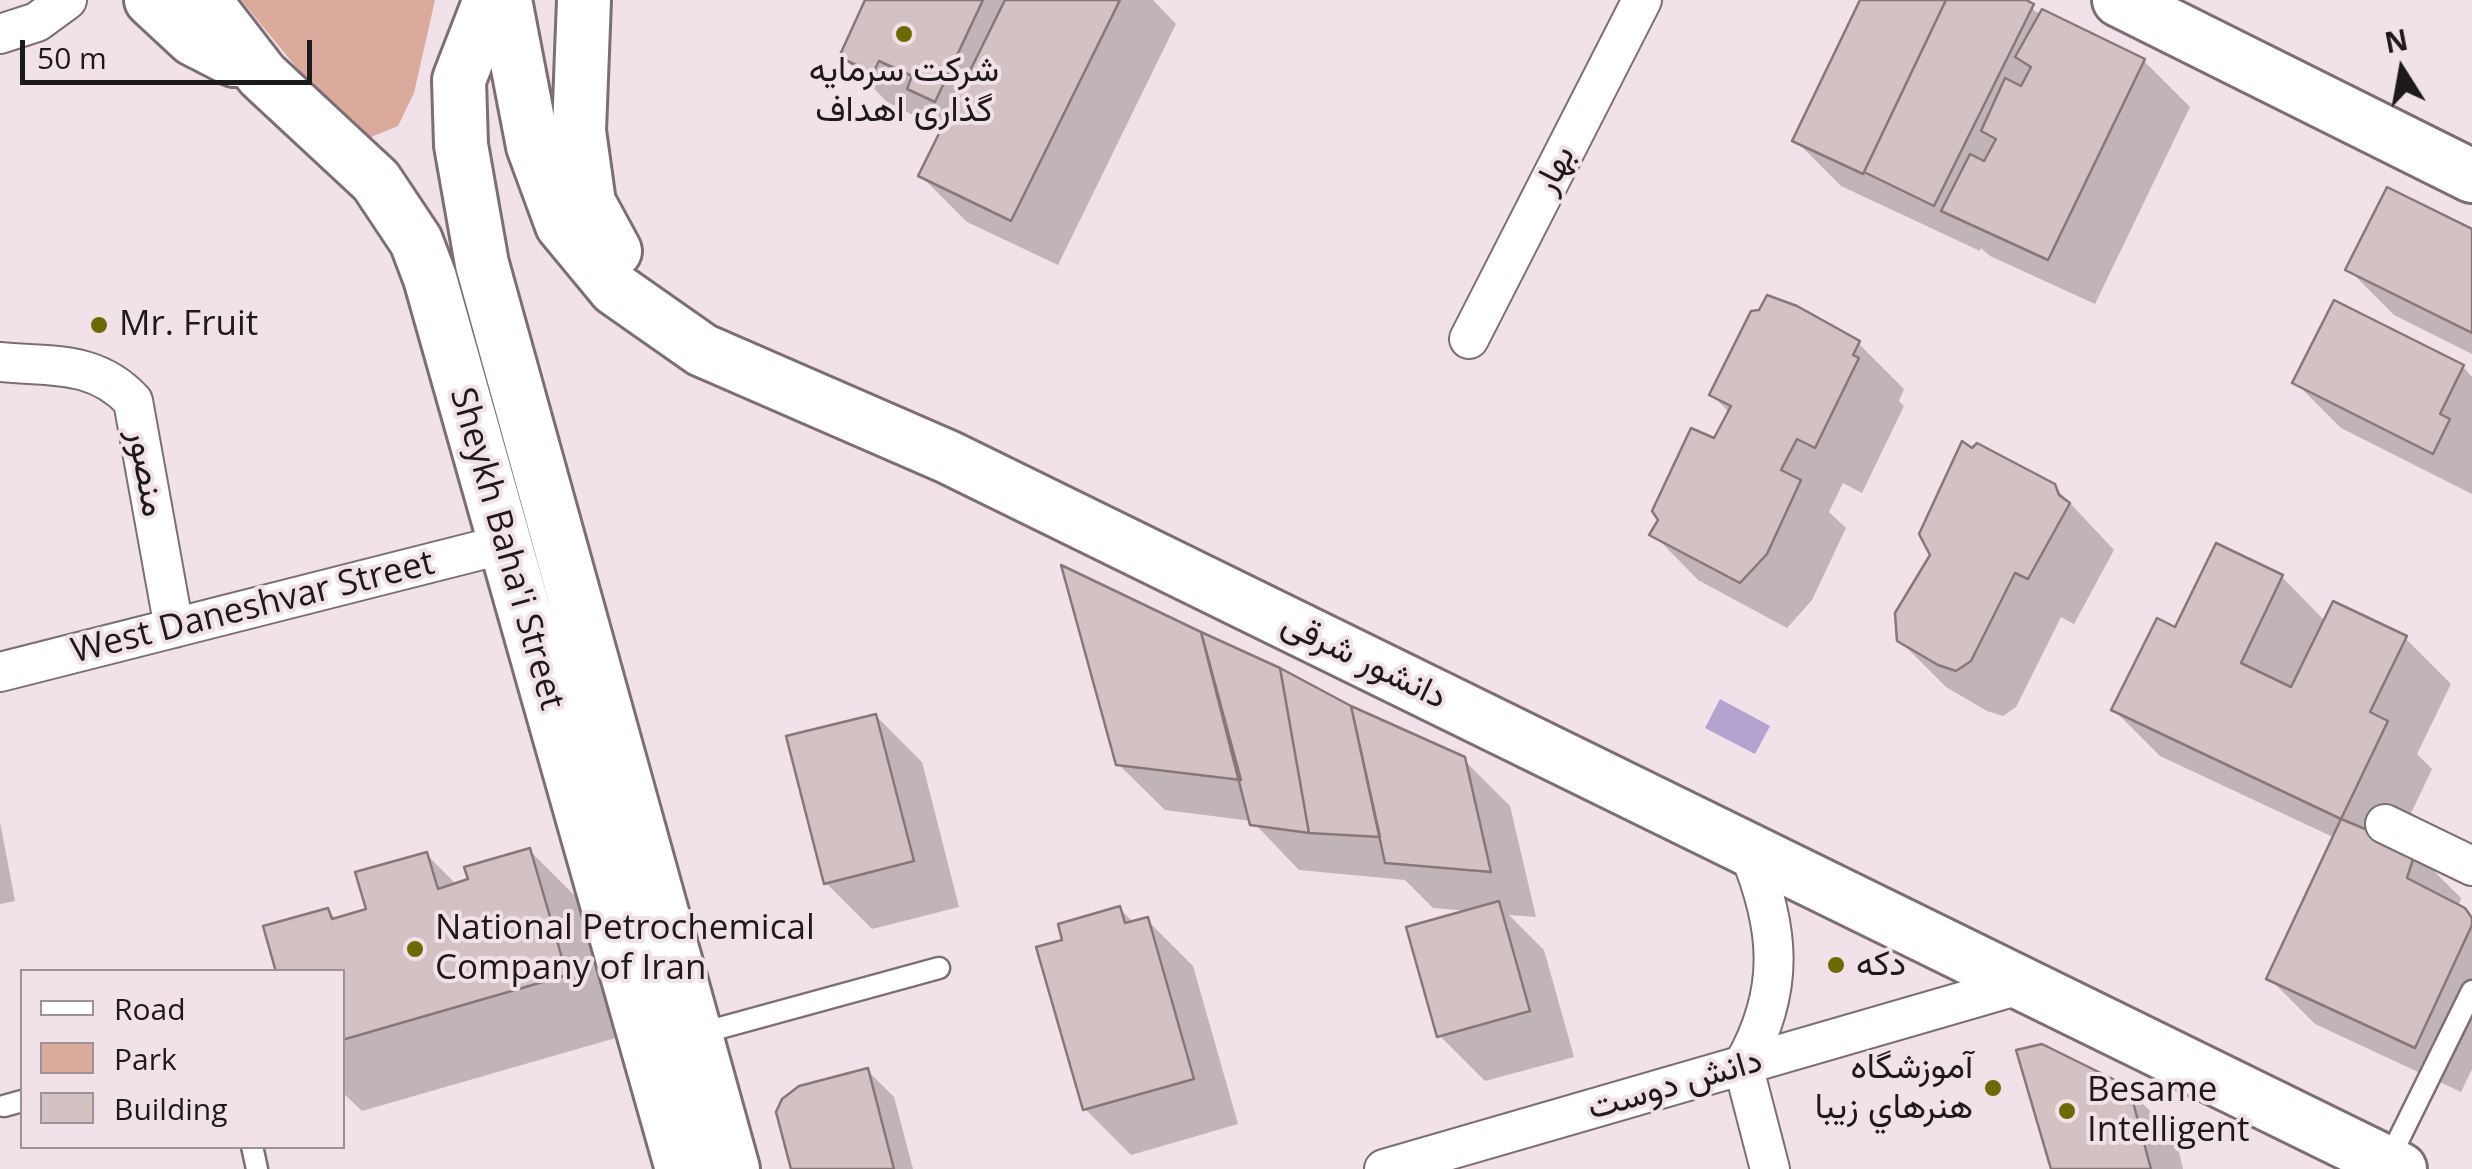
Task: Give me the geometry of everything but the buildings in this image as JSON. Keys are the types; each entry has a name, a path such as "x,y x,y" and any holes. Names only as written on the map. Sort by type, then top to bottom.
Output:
{"main road":[{"path":"151,0 193,38 262,76"},
{"name":"Sheykh Baha'i Street","path":"204,0 262,76 376,180 416,241 430,278 682,1169"},
{"name":"Sheykh Baha'i Street","path":"490,0 459,80 462,145 482,264 733,1169"},
{"name":"دانشور شرقی","path":"505,0 533,146 562,225 615,289 702,350 948,458 2393,1166"},
{"path":"584,0 579,131 589,203 618,256 716,328 898,408 948,458"},
{"path":"2119,0 2472,176"}],"street":[{"path":"0,34 37,22 67,0"},
{"name":"بهار","path":"1469,339 1642,0"},
{"name":"منصور","path":"0,362 92,371 117,384 133,401 174,628"},
{"name":"West Daneshvar Street","path":"0,672 505,544"},
{"path":"2386,824 2472,866"},
{"path":"1748,850 1766,893 1774,949 1772,995 1760,1035 1743,1065 1770,1169"},
{"name":"دانش دوست","path":"1384,1169 2023,984"}],"lane":[{"path":"696,1034 939,968"},
{"path":"2393,1166 2472,991"}],"green space":[{"path":"241,0 435,0 414,93 398,126 371,137 347,129"}],"shaded area":[{"path":"1720,699 1770,726 1755,754 1705,728"}],"place":[{"name":"شرکت سرمایه گذاری اهداف","path":"904,34"},
{"name":"Mr. Fruit","path":"99,325"},
{"name":"National Petrochemical Company of Iran","path":"415,949"},
{"name":"دکه","path":"1836,965"},
{"name":"آموزشگاه هنرهاي زيبا","path":"1993,1088"},
{"name":"Besame Intelligent","path":"2067,1111"}]}
